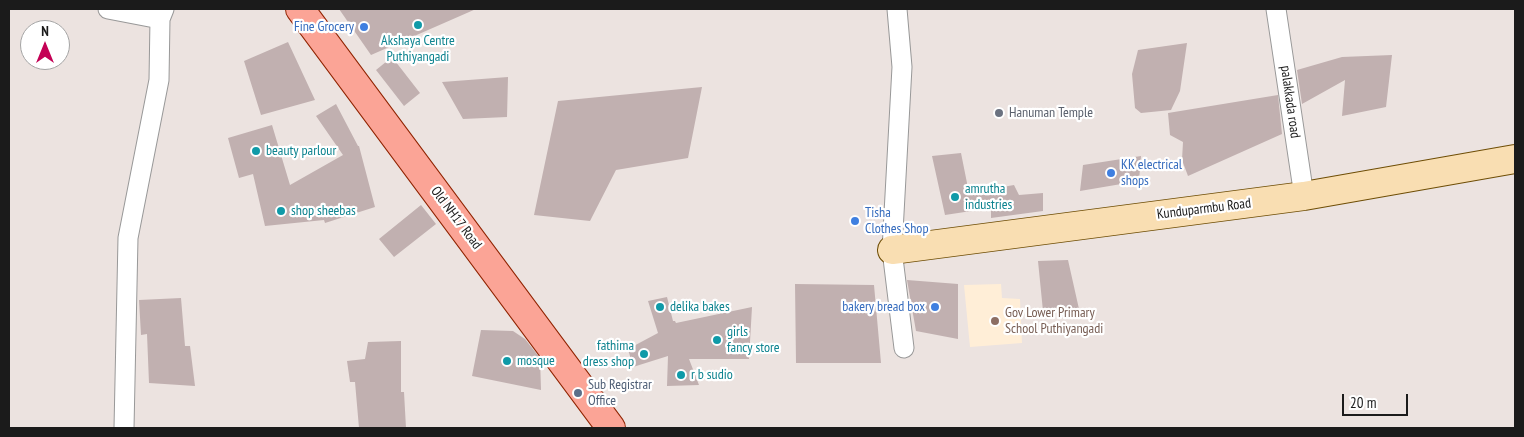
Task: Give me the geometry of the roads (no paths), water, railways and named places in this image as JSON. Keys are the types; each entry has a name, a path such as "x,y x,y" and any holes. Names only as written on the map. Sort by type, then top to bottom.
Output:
{"main road":[{"name":"Old NH17 Road","path":"300,9 611,428"},
{"name":"Kunduparmbu Road","path":"892,250 1304,196 1515,159"}],"street":[{"path":"108,9 162,14 159,80 128,238 124,428"},
{"path":"897,9 902,67 892,250 904,348"},
{"name":"palakkada road","path":"1276,9 1304,196"}],"place":[{"name":"Akshaya Centre Puthiyangadi","path":"418,25"},
{"name":"Fine Grocery","path":"364,27"},
{"name":"Hanuman Temple","path":"999,113"},
{"name":"beauty parlour","path":"256,151"},
{"name":"KK electrical shops","path":"1111,173"},
{"name":"amrutha industries","path":"955,197"},
{"name":"shop sheebas","path":"281,211"},
{"name":"Tisha Clothes Shop","path":"855,221"},
{"name":"delika bakes","path":"660,307"},
{"name":"bakery bread box","path":"935,307"},
{"name":"Gov Lower Primary School Puthiyangadi","path":"995,321"},
{"name":"girls fancy store","path":"717,340"},
{"name":"fathima dress shop","path":"644,354"},
{"name":"mosque","path":"507,361"},
{"name":"r b sudio","path":"681,375"},
{"name":"Sub Registrar Office","path":"578,393"}]}
